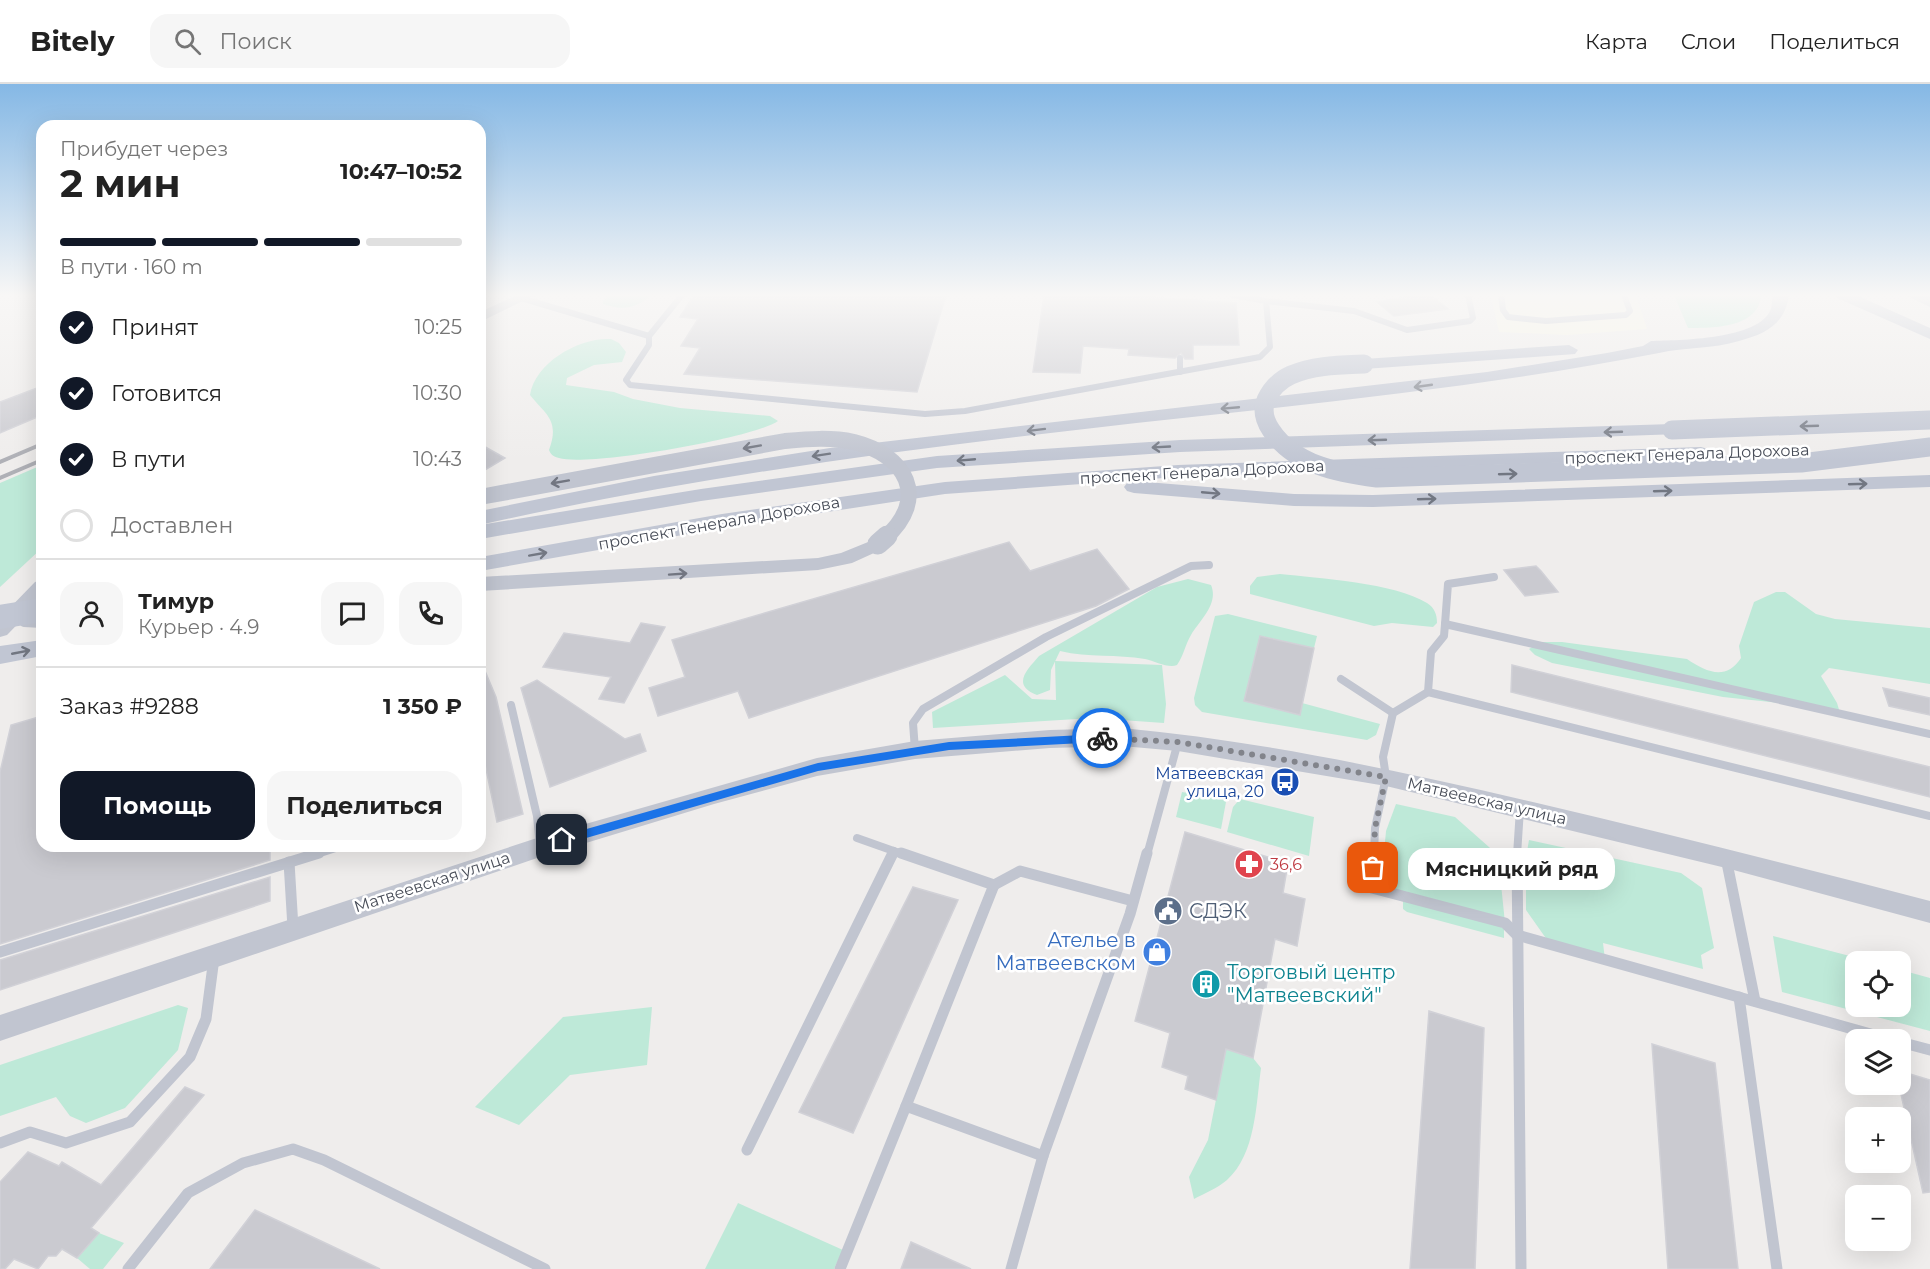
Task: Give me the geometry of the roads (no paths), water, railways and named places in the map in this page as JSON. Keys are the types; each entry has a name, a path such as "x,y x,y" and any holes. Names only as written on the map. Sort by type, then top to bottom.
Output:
{"main road":[{"path":"1595,350 1364,364 1302,370 1277,383 1270,390 1263,408 1271,431 1289,448 1317,465 1354,476 1377,478 1801,463 1930,447"},
{"path":"486,517 669,480 864,448 1406,388 1607,359 1647,350"},
{"name":"проспект Генерала Дорохова","path":"486,531 701,495 937,462 1180,446 1930,420"},
{"name":"проспект Генерала Дорохова","path":"486,563 864,498 1006,483 1178,471 1930,447"},
{"path":"1006,483 1153,488 1294,500 1373,501 1930,482"},
{"path":"3,623 36,612"},
{"path":"0,656 36,649"}],"street":[{"path":"486,496 805,438 835,440 865,446 881,454 898,466 910,483 911,496 908,512 902,523 878,544 845,559 819,564 486,585"},
{"path":"3,623 36,593"},
{"name":"Матвеевская улица","path":"0,1028 214,954 540,847 818,767 915,750 1050,739 1122,737 1178,742 1386,777 1726,858 1930,912"}],"lane":[{"path":"646,350 626,380 630,385 925,414 965,411 1254,360 1266,350"},
{"path":"1179,372 1180,358"},
{"path":"915,750 913,723 923,709 1046,637 1191,566 1209,565"},
{"path":"1428,692 1431,652 1444,636 1449,584 1494,578"},
{"path":"3,623 36,624"},
{"path":"1445,624 1930,734"},
{"path":"1341,679 1393,713"},
{"path":"1854,1029 1517,935 1505,923 1372,888 1375,828 1386,777 1383,758 1393,713 1428,692 1930,816"},
{"path":"511,705 537,816 540,847"},
{"path":"1011,1269 1043,1156 1133,901 1178,742"},
{"path":"1520,809 1515,870 1521,1269"},
{"path":"857,838 994,885"},
{"path":"747,1150 894,851"},
{"path":"0,952 322,852"},
{"path":"1726,858 1755,1001"},
{"path":"289,862 293,928"},
{"path":"840,1269 994,885 1020,871 1133,901"},
{"path":"0,1143 30,1132 66,1143 130,1122 190,1057 206,1019 214,954"},
{"path":"1739,997 1777,1269"},
{"path":"1911,1045 1930,1050"},
{"path":"906,1106 1043,1156"},
{"path":"129,1269 188,1193 243,1163 292,1149 324,1160 545,1269"}],"railway":[{"path":"0,462 36,447"},
{"path":"0,478 36,463"}],"place":[{"name":"Матвеевская улица, 20","path":"1285,782"},
{"name":"36,6","path":"1249,864"},
{"name":"Мясницкий ряд","path":"1373,868"},
{"name":"СДЭК","path":"1168,911"},
{"name":"Ателье в Матвеевском","path":"1157,952"},
{"name":"Торговый центр \"Матвеевский\"","path":"1206,984"}]}
